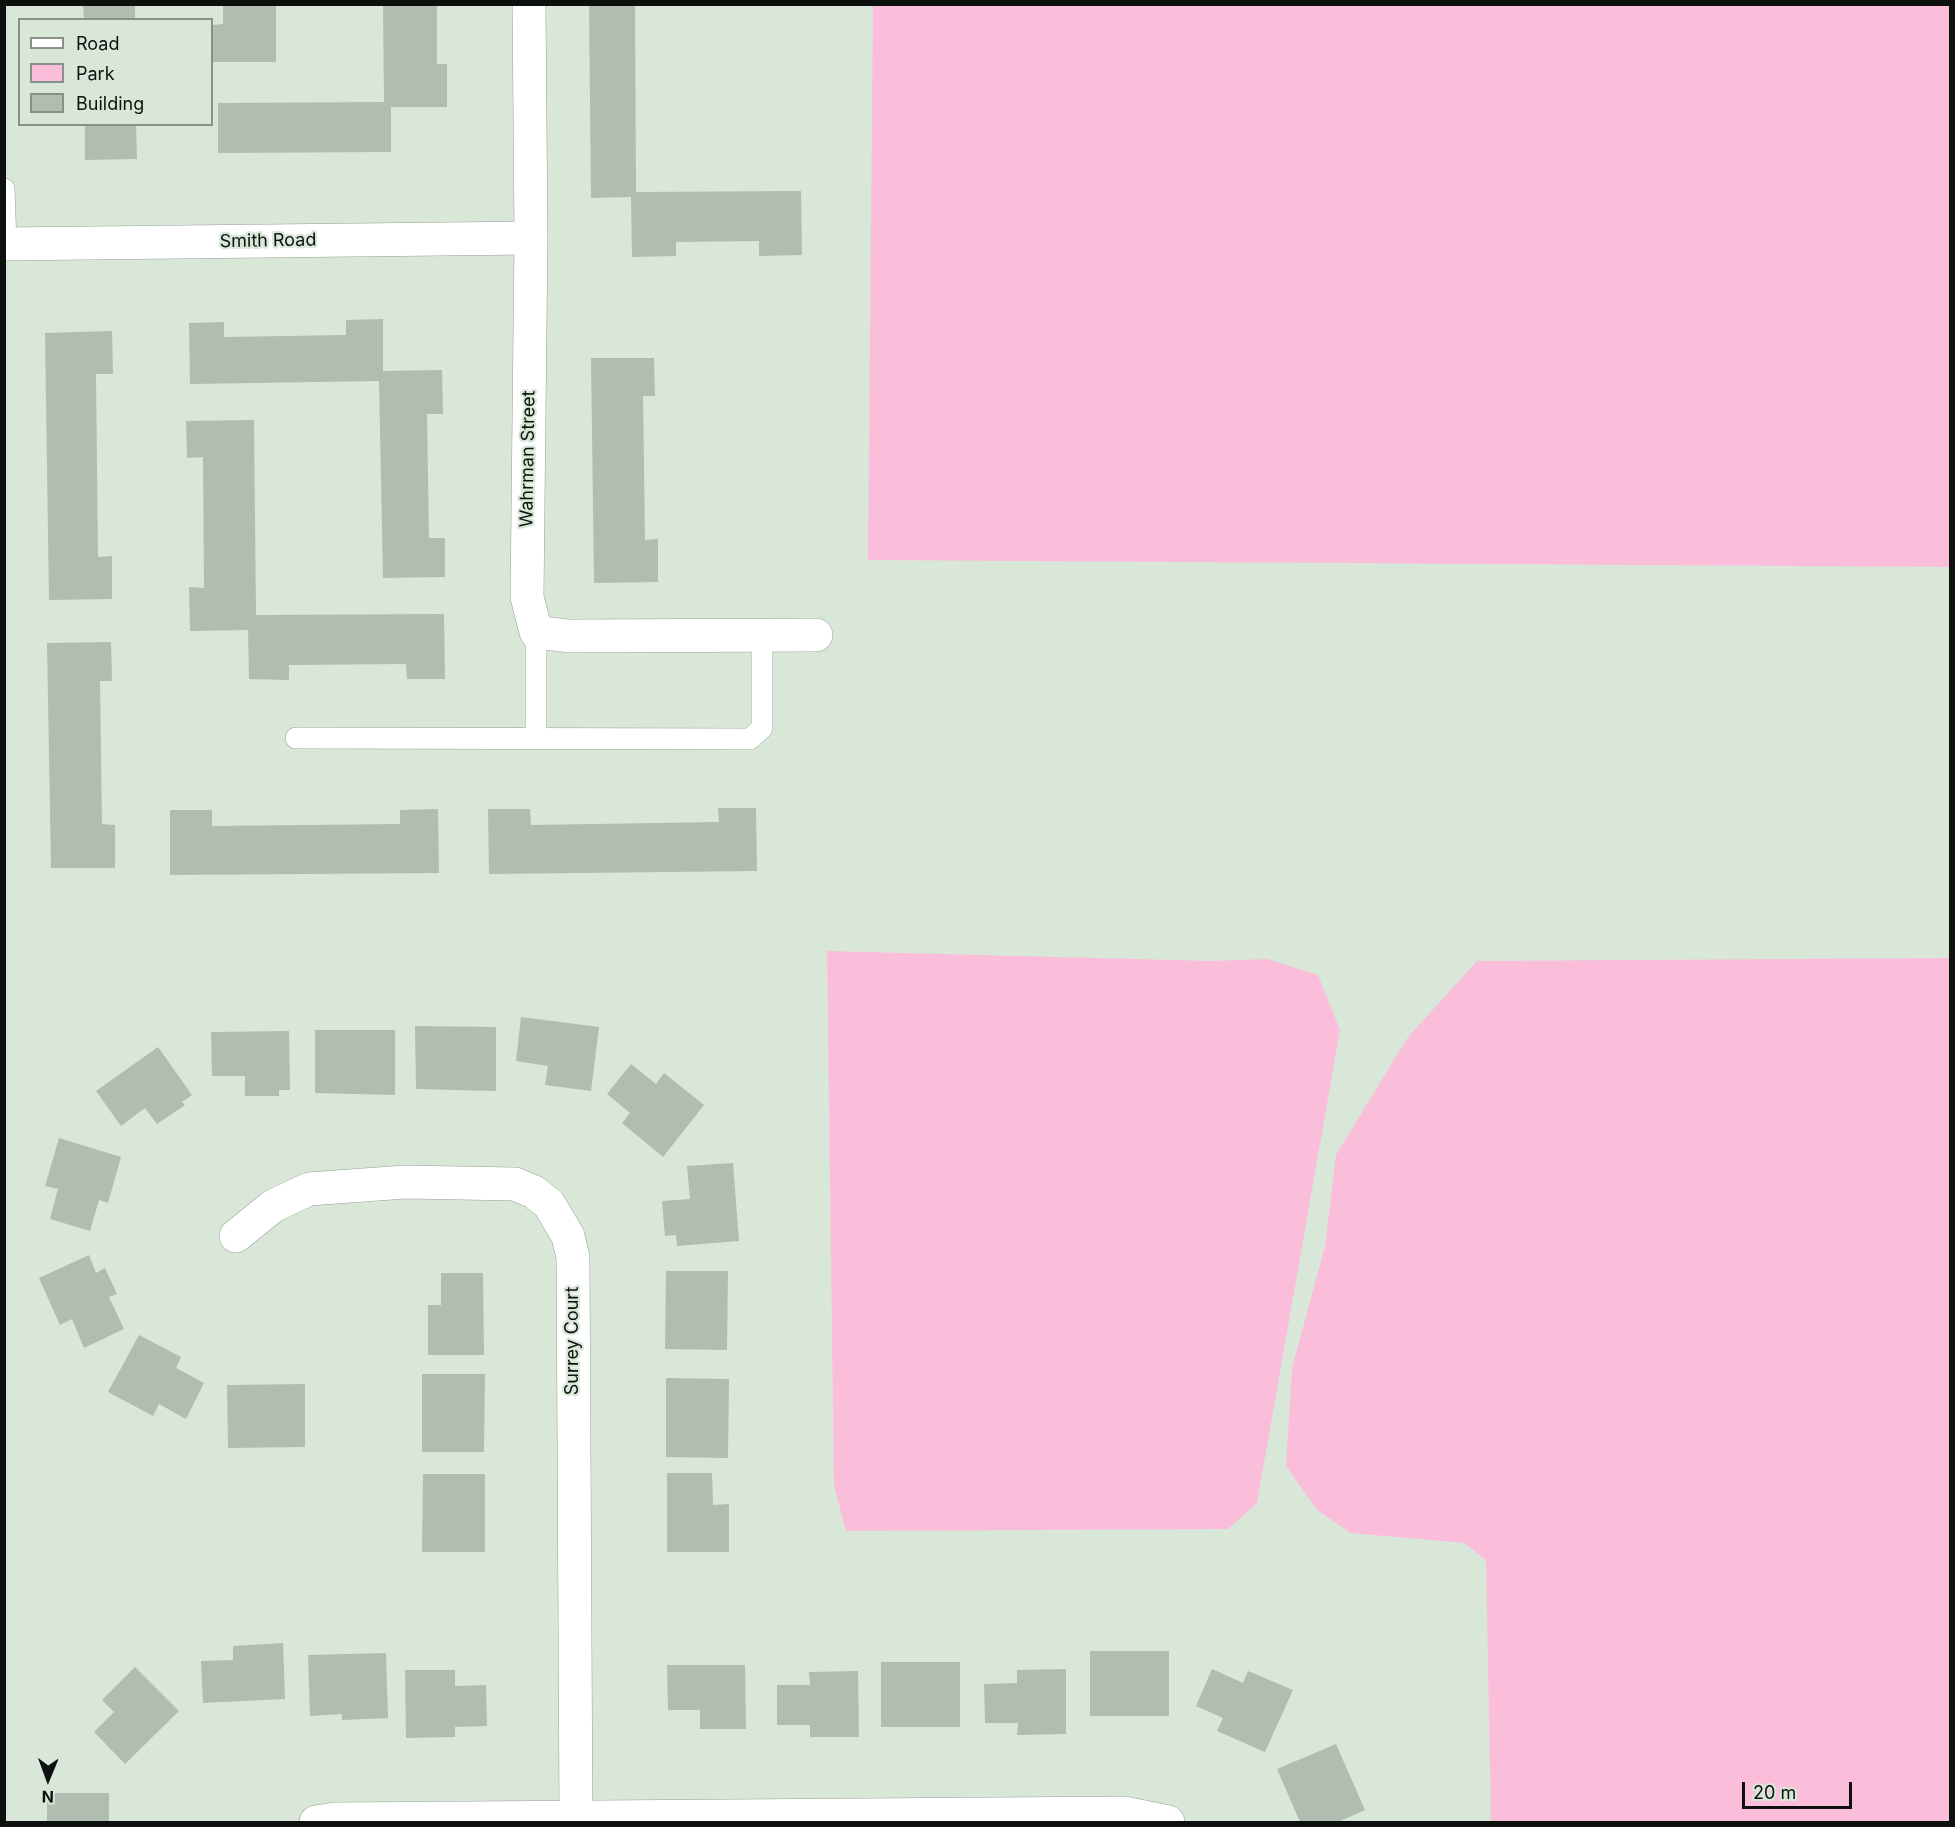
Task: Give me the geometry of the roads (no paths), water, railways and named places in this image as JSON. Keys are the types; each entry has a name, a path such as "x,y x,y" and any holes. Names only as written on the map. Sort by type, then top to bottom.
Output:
{"street":[{"name":"Wahrman Street","path":"529,4 531,238 526,597 536,632"},
{"name":"Smith Road","path":"5,244 531,238"},
{"path":"536,632 568,636 816,635"},
{"name":"Surrey Court","path":"236,1236 273,1206 309,1189 331,1186 415,1182 515,1184 534,1192 549,1204 558,1218 568,1236 573,1257 576,1820"},
{"path":"316,1822 335,1819 576,1820 1124,1813 1168,1822"}],"lane":[{"path":"4,189 5,244"},
{"path":"536,632 536,738"},
{"path":"296,738 750,739 762,728 762,636"}]}
